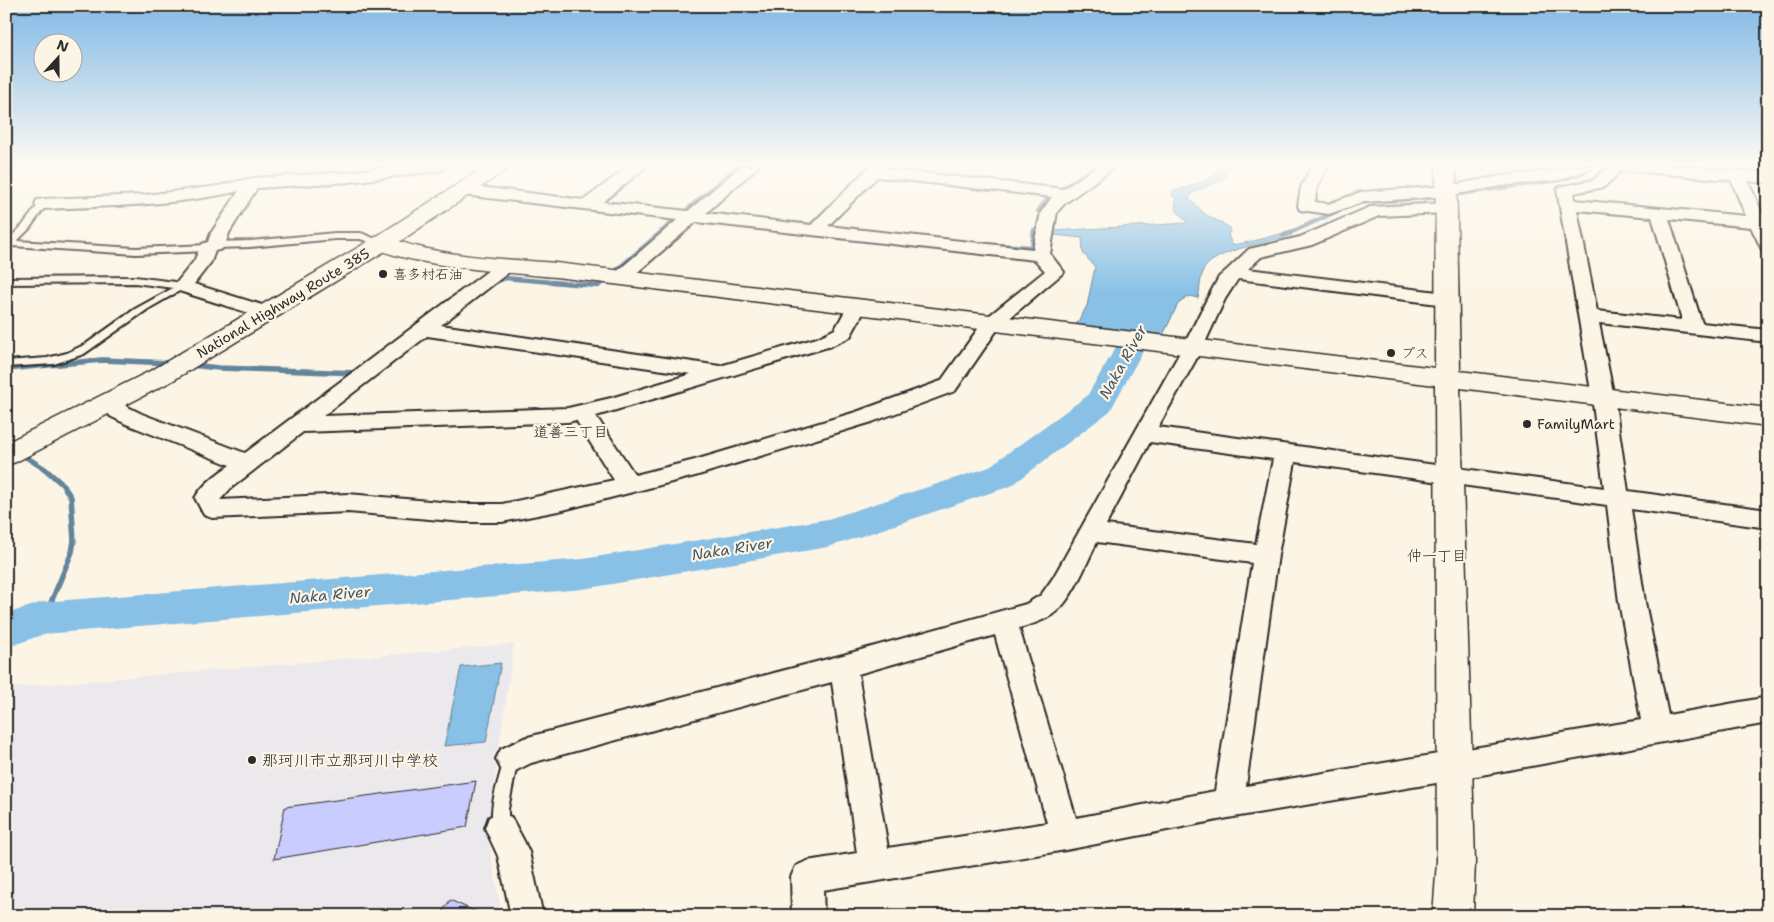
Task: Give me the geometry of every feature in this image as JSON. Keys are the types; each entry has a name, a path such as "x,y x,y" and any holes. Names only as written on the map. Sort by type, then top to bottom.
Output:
{"main road":[{"path":"419,209 382,243 406,252 507,265 1768,417"},
{"path":"1447,209 1446,299 1456,861 1453,916"},
{"name":"National Highway Route 385","path":"6,455 115,407 163,375 382,243"},
{"name":"National Highway Route 385","path":"6,470 279,316 382,243"}],"street":[{"path":"235,209 194,273 183,286 268,313"},
{"path":"507,265 247,463 207,498 212,508 348,504 464,513 502,513 563,501 695,468 864,417 948,386 998,324 1055,272 1041,255 623,209"},
{"path":"620,278 701,209"},
{"path":"815,230 836,209"},
{"path":"1041,255 1049,212 1051,209"},
{"path":"511,759 524,751 843,667 1034,613 1050,602 1062,586 1144,433 1187,346 1226,281 1255,253 1306,241 1376,211 1387,209"},
{"path":"1569,209 1603,397 1632,602 1657,728"},
{"path":"1619,209 1763,223"},
{"path":"1756,209 1763,223 1768,246"},
{"path":"1659,213 1694,328"},
{"path":"1234,273 1446,299"},
{"path":"296,425 568,415 721,373 830,339 843,333 857,306"},
{"path":"1587,316 1768,336"},
{"path":"424,329 721,373"},
{"path":"115,407 247,463"},
{"path":"582,412 629,484"},
{"path":"1144,433 1768,519"},
{"path":"1228,803 1266,555 1285,452"},
{"path":"1090,532 1266,555"},
{"path":"1004,621 1066,835"},
{"path":"843,667 875,866"},
{"path":"808,916 807,877 1066,835 1228,803 1454,766 1657,728 1768,710"},
{"path":"500,828 512,852 527,916"}],"lane":[{"path":"8,245 26,227 39,209"},
{"path":"8,245 136,251 250,244 335,236 361,236 382,243"},
{"path":"6,281 135,280 183,286"},
{"path":"6,364 44,362 75,354 110,334 144,308 183,286"},
{"path":"500,828 500,810 511,759"}],"shaded area":[{"name":"那珂川市立那珂川中学校","path":"514,644 487,832 502,916 6,916 6,688"}],"water":[{"path":"1175,209 1200,209 1231,229 1228,235 1232,245 1287,232 1292,235 1229,252 1208,264 1202,274 1198,298 1189,296 1178,304 1163,335 1076,325 1087,306 1095,267 1083,253 1082,238 1053,235 1052,231 1188,223"},
{"path":"501,663 486,742 444,746 461,667"}],"building":[{"path":"476,781 467,827 274,859 285,807"},
{"path":"450,900 485,916 440,916"}],"waterway":[{"path":"494,283 505,278 598,286 688,209"},
{"path":"1283,236 1342,209"},
{"path":"794,223 817,226"},
{"path":"995,245 1032,247 1034,230 1038,231"},
{"name":"Naka River","path":"6,631 43,618 583,574 828,533 999,477 1099,403 1147,318 1145,287"},
{"path":"6,369 102,360"},
{"path":"102,360 109,360"},
{"path":"102,360 171,363"},
{"path":"190,365 219,368 358,373"},
{"path":"21,454 45,469 62,484 71,497 74,541 72,552 49,607"},
{"path":"43,618 50,606"}],"place":[{"name":"喜多村石油","path":"383,274"},
{"name":"プス","path":"1391,353"},
{"name":"FamilyMart","path":"1527,424"},
{"name":"那珂川市立那珂川中学校","path":"252,760"}],"district":[{"name":"道善三丁目","path":"571,432"},
{"name":"仲一丁目","path":"1437,556"}]}
